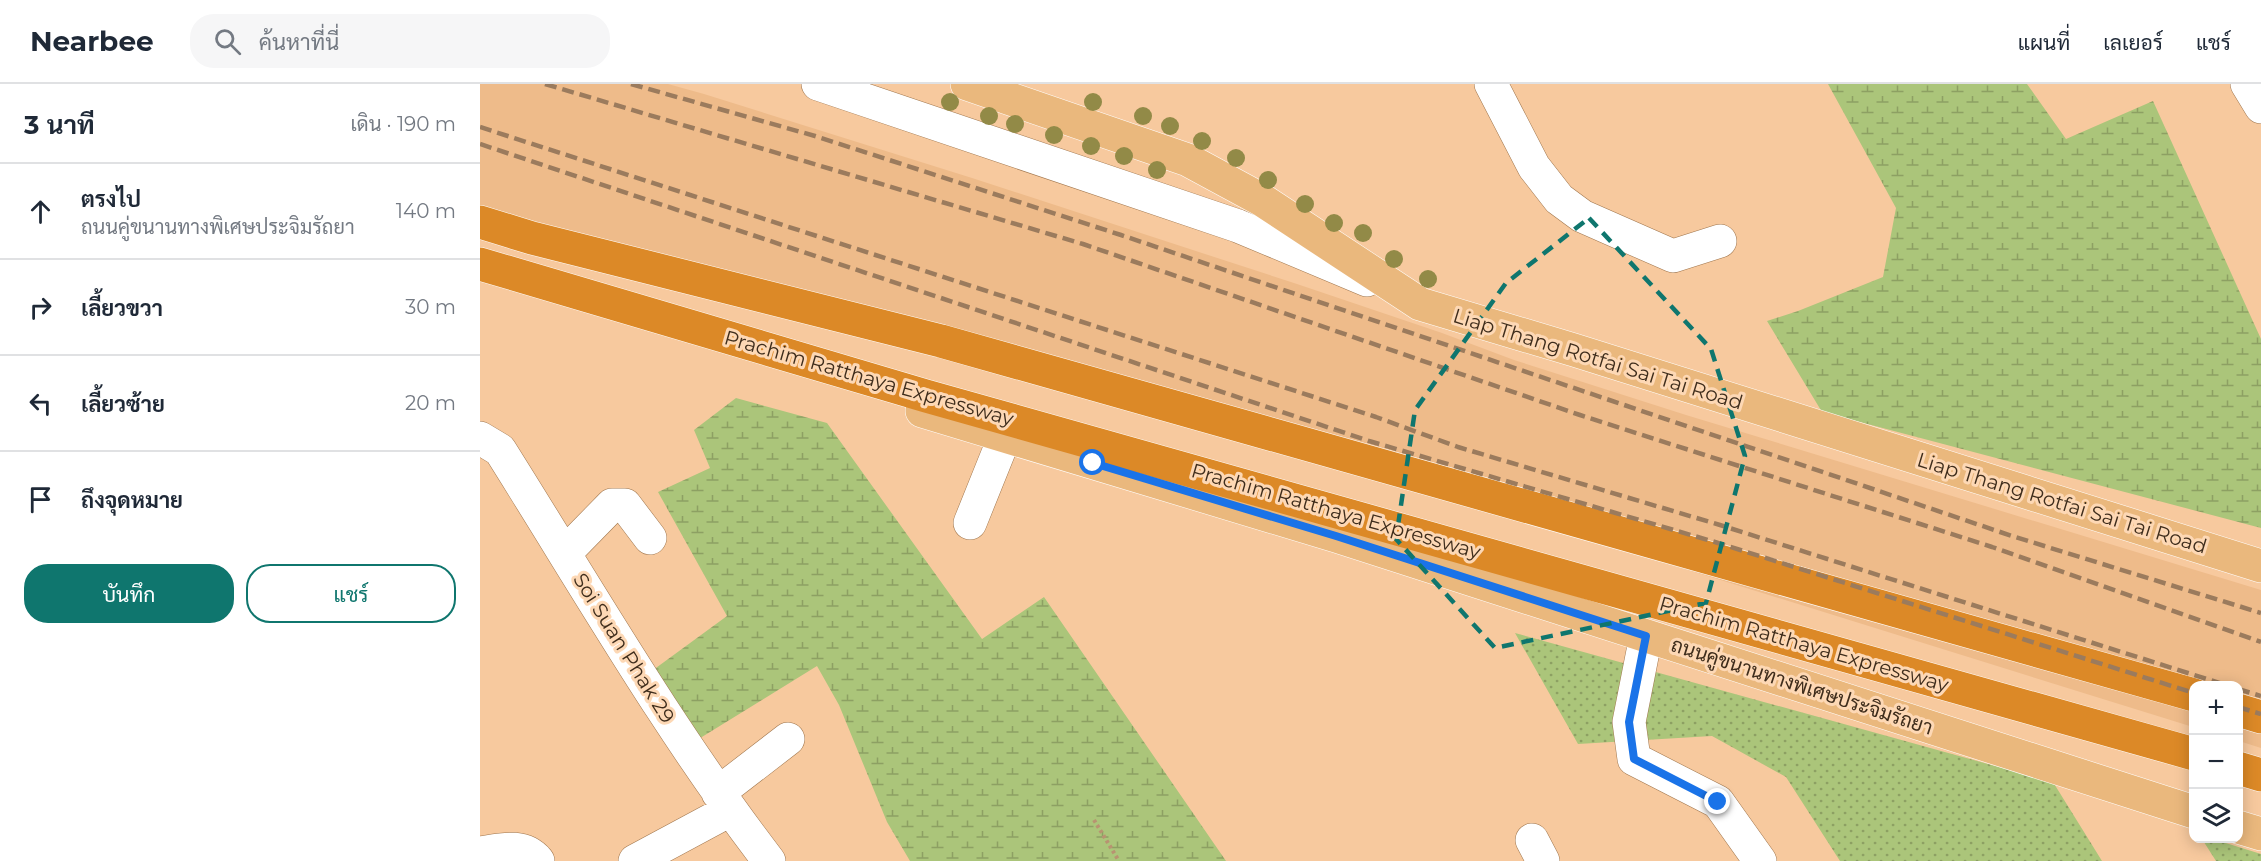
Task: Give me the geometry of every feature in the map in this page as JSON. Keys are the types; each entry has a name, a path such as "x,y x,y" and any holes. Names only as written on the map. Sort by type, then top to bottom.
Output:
{"highway":[{"path":"480,222 532,238 952,345 2189,694"},
{"name":"Prachim Ratthaya Expressway","path":"480,264 926,396 2189,753"},
{"path":"2243,712 2261,717"},
{"path":"2243,770 2261,775"}],"main road":[{"name":"Liap Thang Rotfai Sai Tai Road","path":"967,84 1188,159 1262,200 1420,304 2261,566"},
{"name":"ถนนคู่ขนานทางพิเศษประจิมรัถยา","path":"480,277 1324,533 2189,811"},
{"path":"2243,829 2261,834"}],"street":[{"path":"818,84 1238,226 1340,267 1420,304"},
{"path":"1491,84 1534,167 1559,199 1582,216 1673,256 1720,241"},
{"path":"2247,84 2261,107"},
{"path":"970,523 1005,436"},
{"name":"Soi Suan Phak 29","path":"480,438 500,450 684,744 769,861"},
{"path":"565,553 612,505 625,505 650,538"},
{"path":"1646,636 1629,722 1634,759 1718,802 1760,861"},
{"path":"635,861 724,802 788,739"},
{"path":"480,853 516,848 538,861"}],"path":[{"path":"1094,820 1119,861"}],"highlighted area":[{"path":"1589,218 1711,349 1745,456 1706,603 1495,648 1396,539 1415,410 1506,283"}],"shaded area":[{"path":"480,84 668,84 704,94 1297,284 1514,360 1686,415 2261,590 2261,748 2243,742 2243,681 2189,681 2189,726 1531,521 480,208"}],"green space":[{"path":"1828,84 2027,84 2066,139 2153,101 2261,339 2261,528 1822,412 1767,321 1883,277 1896,208"},
{"path":"736,398 827,423 982,639 1044,597 1226,861 910,861 887,822 839,705 817,666 697,740 649,673 727,616 658,492 710,468 694,430"},
{"path":"1515,633 2053,782 2102,861 1840,861 1786,777 1712,736 1578,744"},
{"path":"2205,843 2226,843 2261,854 2261,861 2216,861"}],"railway":[{"path":"545,84 1083,244 1580,415 1992,547 2261,642"},
{"path":"631,84 815,136 1121,235 2012,536 2261,613"},
{"path":"480,127 1376,417 1458,447 1720,525 2213,681"},
{"path":"480,144 1369,441 1715,542 2189,691"},
{"path":"2243,691 2261,696"},
{"path":"2243,709 2261,714"}],"route":[{"path":"1093,463 1336,536 1646,636 1629,722 1634,759 1718,802"}]}
